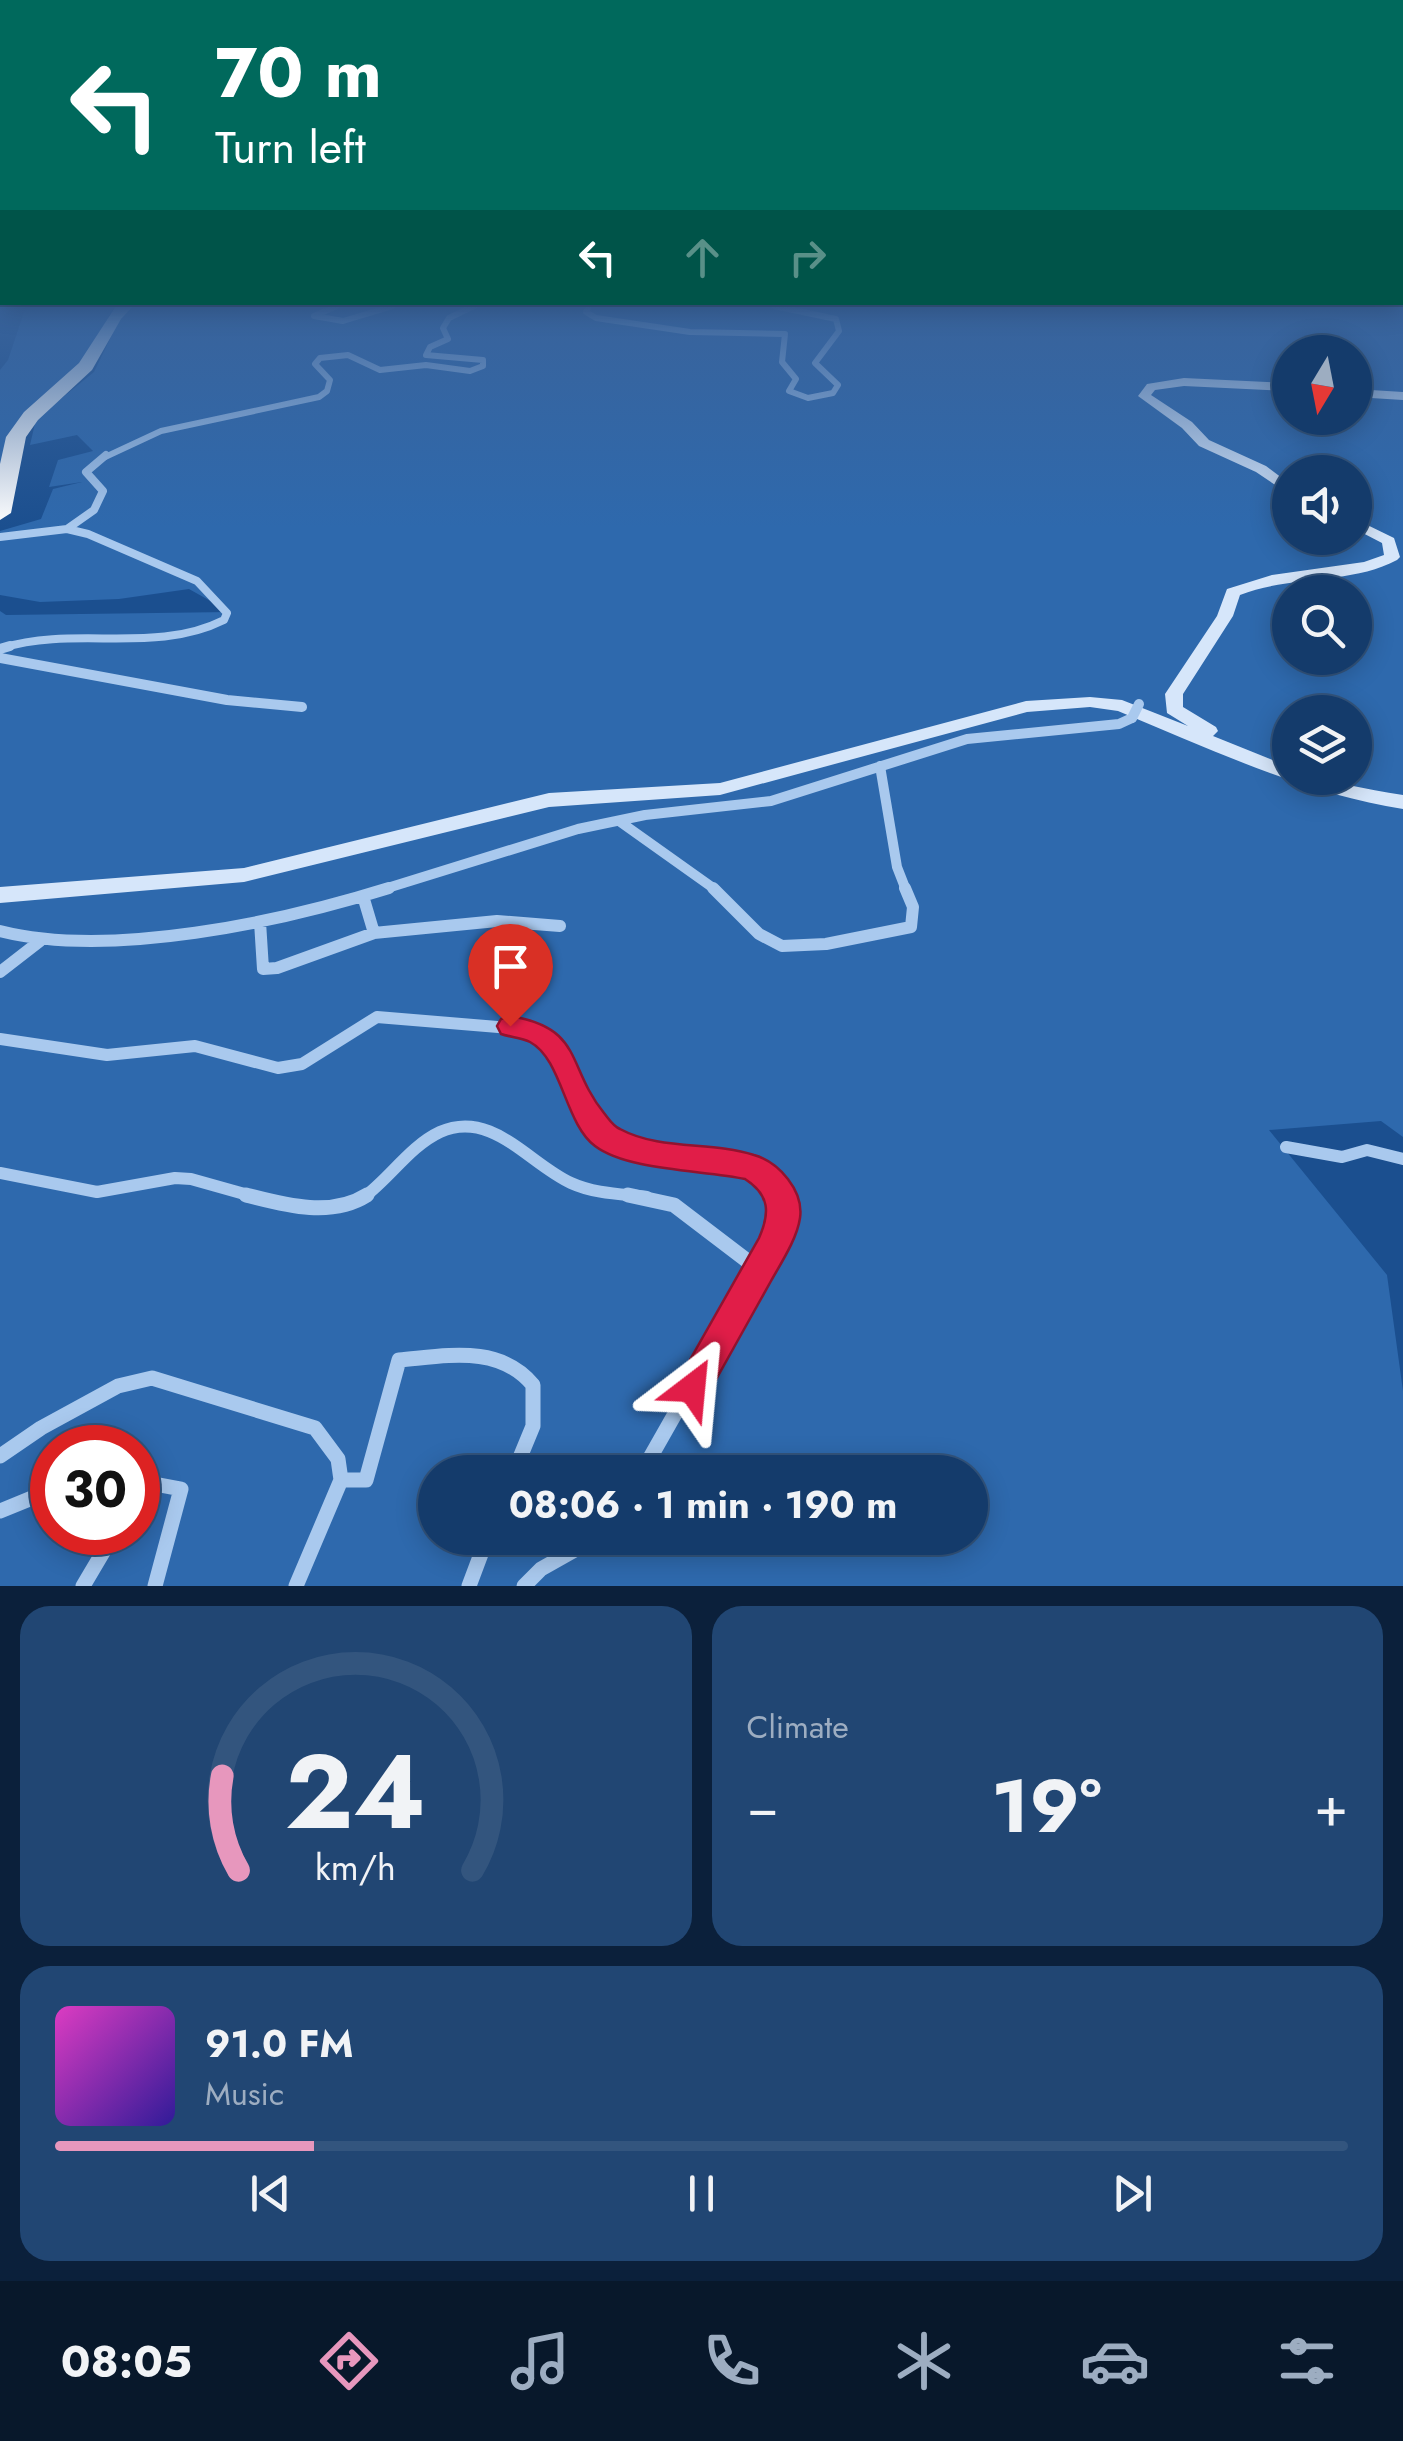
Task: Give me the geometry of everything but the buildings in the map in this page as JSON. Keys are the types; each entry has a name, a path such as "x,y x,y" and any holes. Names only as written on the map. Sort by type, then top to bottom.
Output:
{"highway":[{"path":"0,513 16,437 31,416 71,380"}],"street":[{"path":"68,529 97,506 103,491 86,472 101,458 188,425 242,410 320,396 327,391 330,380"},
{"path":"795,380 789,390 808,398 833,393 838,384 834,380"},
{"path":"1272,386 1173,382 1150,387 1144,396 1204,443 1272,478"},
{"path":"1372,395 1403,396"},
{"path":"0,537 68,529 88,534 197,581 227,613 224,620 201,633 50,635 0,649"},
{"path":"1272,756 1206,730 1174,710 1174,694 1225,616 1233,592 1272,578 1374,564 1392,556 1389,541 1372,532"},
{"path":"0,658 52,664 234,701 302,706"},
{"path":"0,895 244,874 549,800 720,789 1061,702 1122,706 1272,767"},
{"path":"0,932 40,941 147,936 260,922 364,896 578,829 771,801 967,740 1120,724 1132,718 1140,704"},
{"path":"619,821 692,868 767,941 800,948 822,946 845,937 911,926 913,920 913,907 898,867 880,766"},
{"path":"1372,794 1403,802"},
{"path":"364,896 374,934"},
{"path":"260,922 263,970 374,934 497,921 560,926"},
{"path":"0,972 40,941"},
{"path":"0,1039 106,1055 195,1046 278,1068 302,1064 377,1016 534,1030 551,1042 589,1116 606,1138 655,1155 737,1163 768,1177 785,1210 781,1227 652,1455"},
{"path":"0,1173 97,1192 175,1178 286,1203 329,1208 359,1200 437,1136 454,1127 466,1127 507,1139 549,1172 594,1192 671,1204 738,1260 758,1269"},
{"path":"1286,1146 1342,1158 1367,1150 1403,1160"},
{"path":"341,1480 366,1480 399,1360 464,1356 514,1363 533,1384 533,1426 521,1455"},
{"path":"0,1456 41,1428 118,1386 152,1378 316,1428 338,1460 341,1480 296,1586"},
{"path":"154,1586 180,1489 160,1486"},
{"path":"0,1512 30,1498"},
{"path":"84,1586 102,1555"},
{"path":"469,1586 481,1555"},
{"path":"524,1586 542,1569 566,1555"}],"shaded area":[{"path":"0,380 69,380 16,437 0,484"},
{"path":"84,380 1272,380 1272,435 1372,435 1372,380 1403,380 1403,1137 1381,1121 1269,1130 1387,1275 1403,1391 1403,1586 0,1586 0,611 6,615 230,612 189,589 119,599 40,602 0,595 0,531 41,519 53,489 82,482 49,487 58,460 93,451 77,435 30,445 36,419"}],"route":[{"path":"510,1026 534,1030 551,1042 589,1116 606,1138 655,1155 718,1160 752,1168 768,1177 781,1197 784,1218 772,1248 692,1388"}]}
